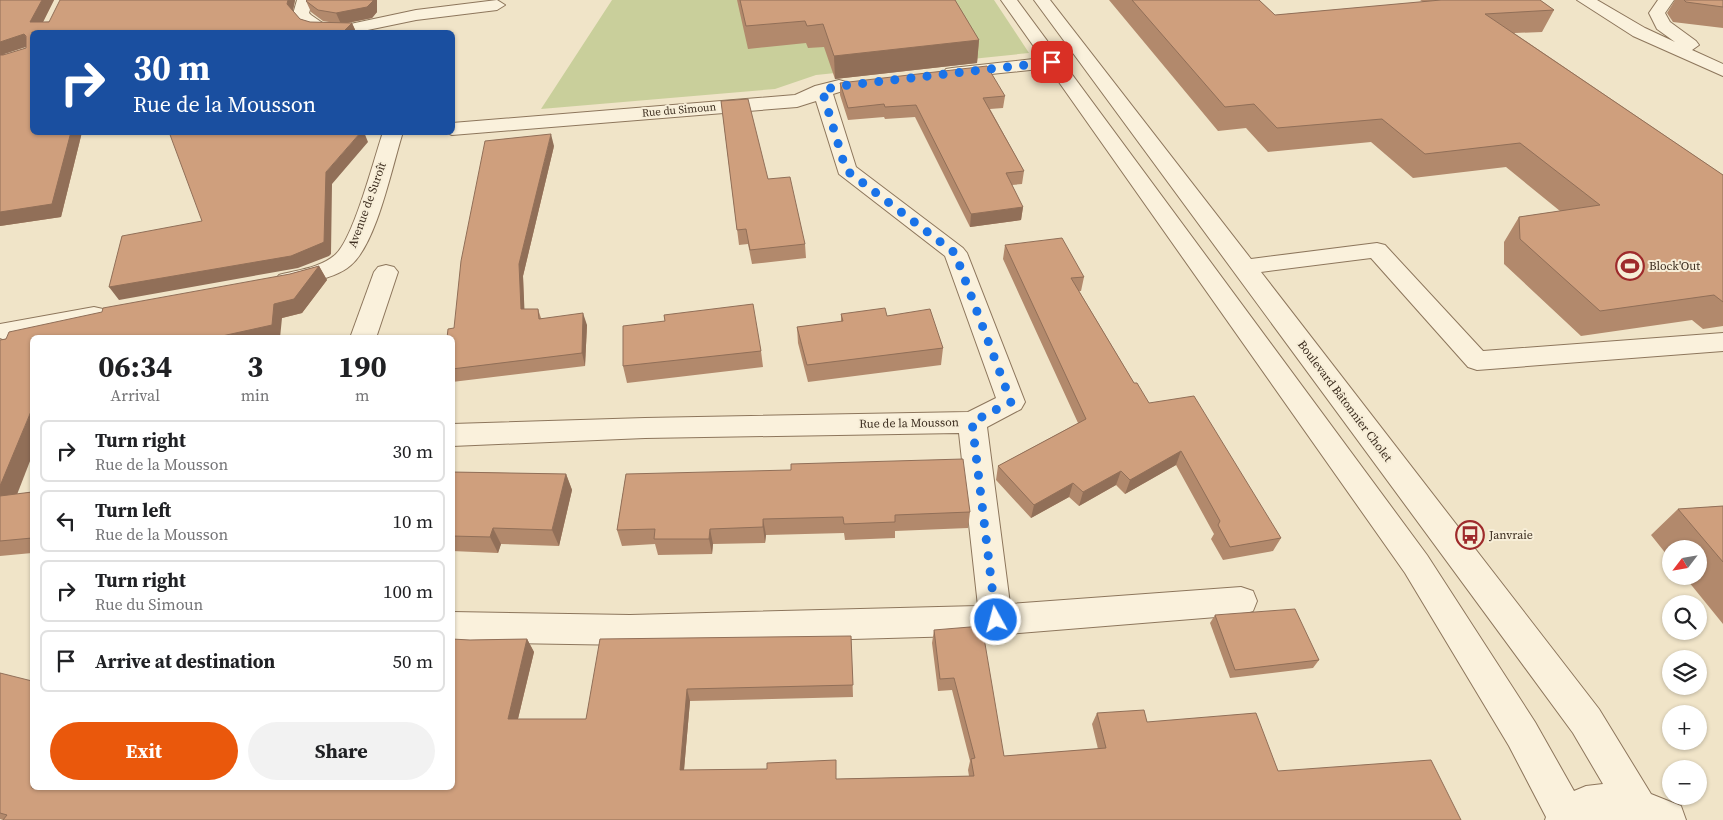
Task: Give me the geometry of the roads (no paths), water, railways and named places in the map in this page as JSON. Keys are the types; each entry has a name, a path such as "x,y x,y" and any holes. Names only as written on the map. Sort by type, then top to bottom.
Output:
{"street":[{"path":"305,0 301,14 309,24 322,30"},
{"path":"1009,0 1416,564 1522,734 1566,818 1575,810 1594,805 1622,804 1652,814"},
{"name":"Boulevard Bâtonnier Cholet","path":"1042,0 1586,721 1652,814"},
{"path":"1585,0 1639,32 1723,70"},
{"path":"1666,0 1657,13 1663,25 1723,70"},
{"path":"352,30 416,15 497,5"},
{"path":"935,75 1052,62"},
{"name":"Rue du Simoun","path":"455,129 797,100 809,97 822,90 859,84"},
{"name":"Rue de la Mousson","path":"455,435 645,428 972,422 1011,402 955,253 846,170 822,90"},
{"name":"Avenue de Suroît","path":"268,283 311,275 325,270 337,264 352,250 399,135"},
{"path":"1243,267 1377,250 1477,361 1723,342"},
{"path":"364,335 386,272"},
{"path":"5,331 112,312"},
{"path":"972,422 996,620"},
{"path":"455,627 630,630 996,620 1241,601"}],"place":[{"name":"Block'Out","path":"1630,266"},
{"name":"Janvraie","path":"1470,535"}]}
